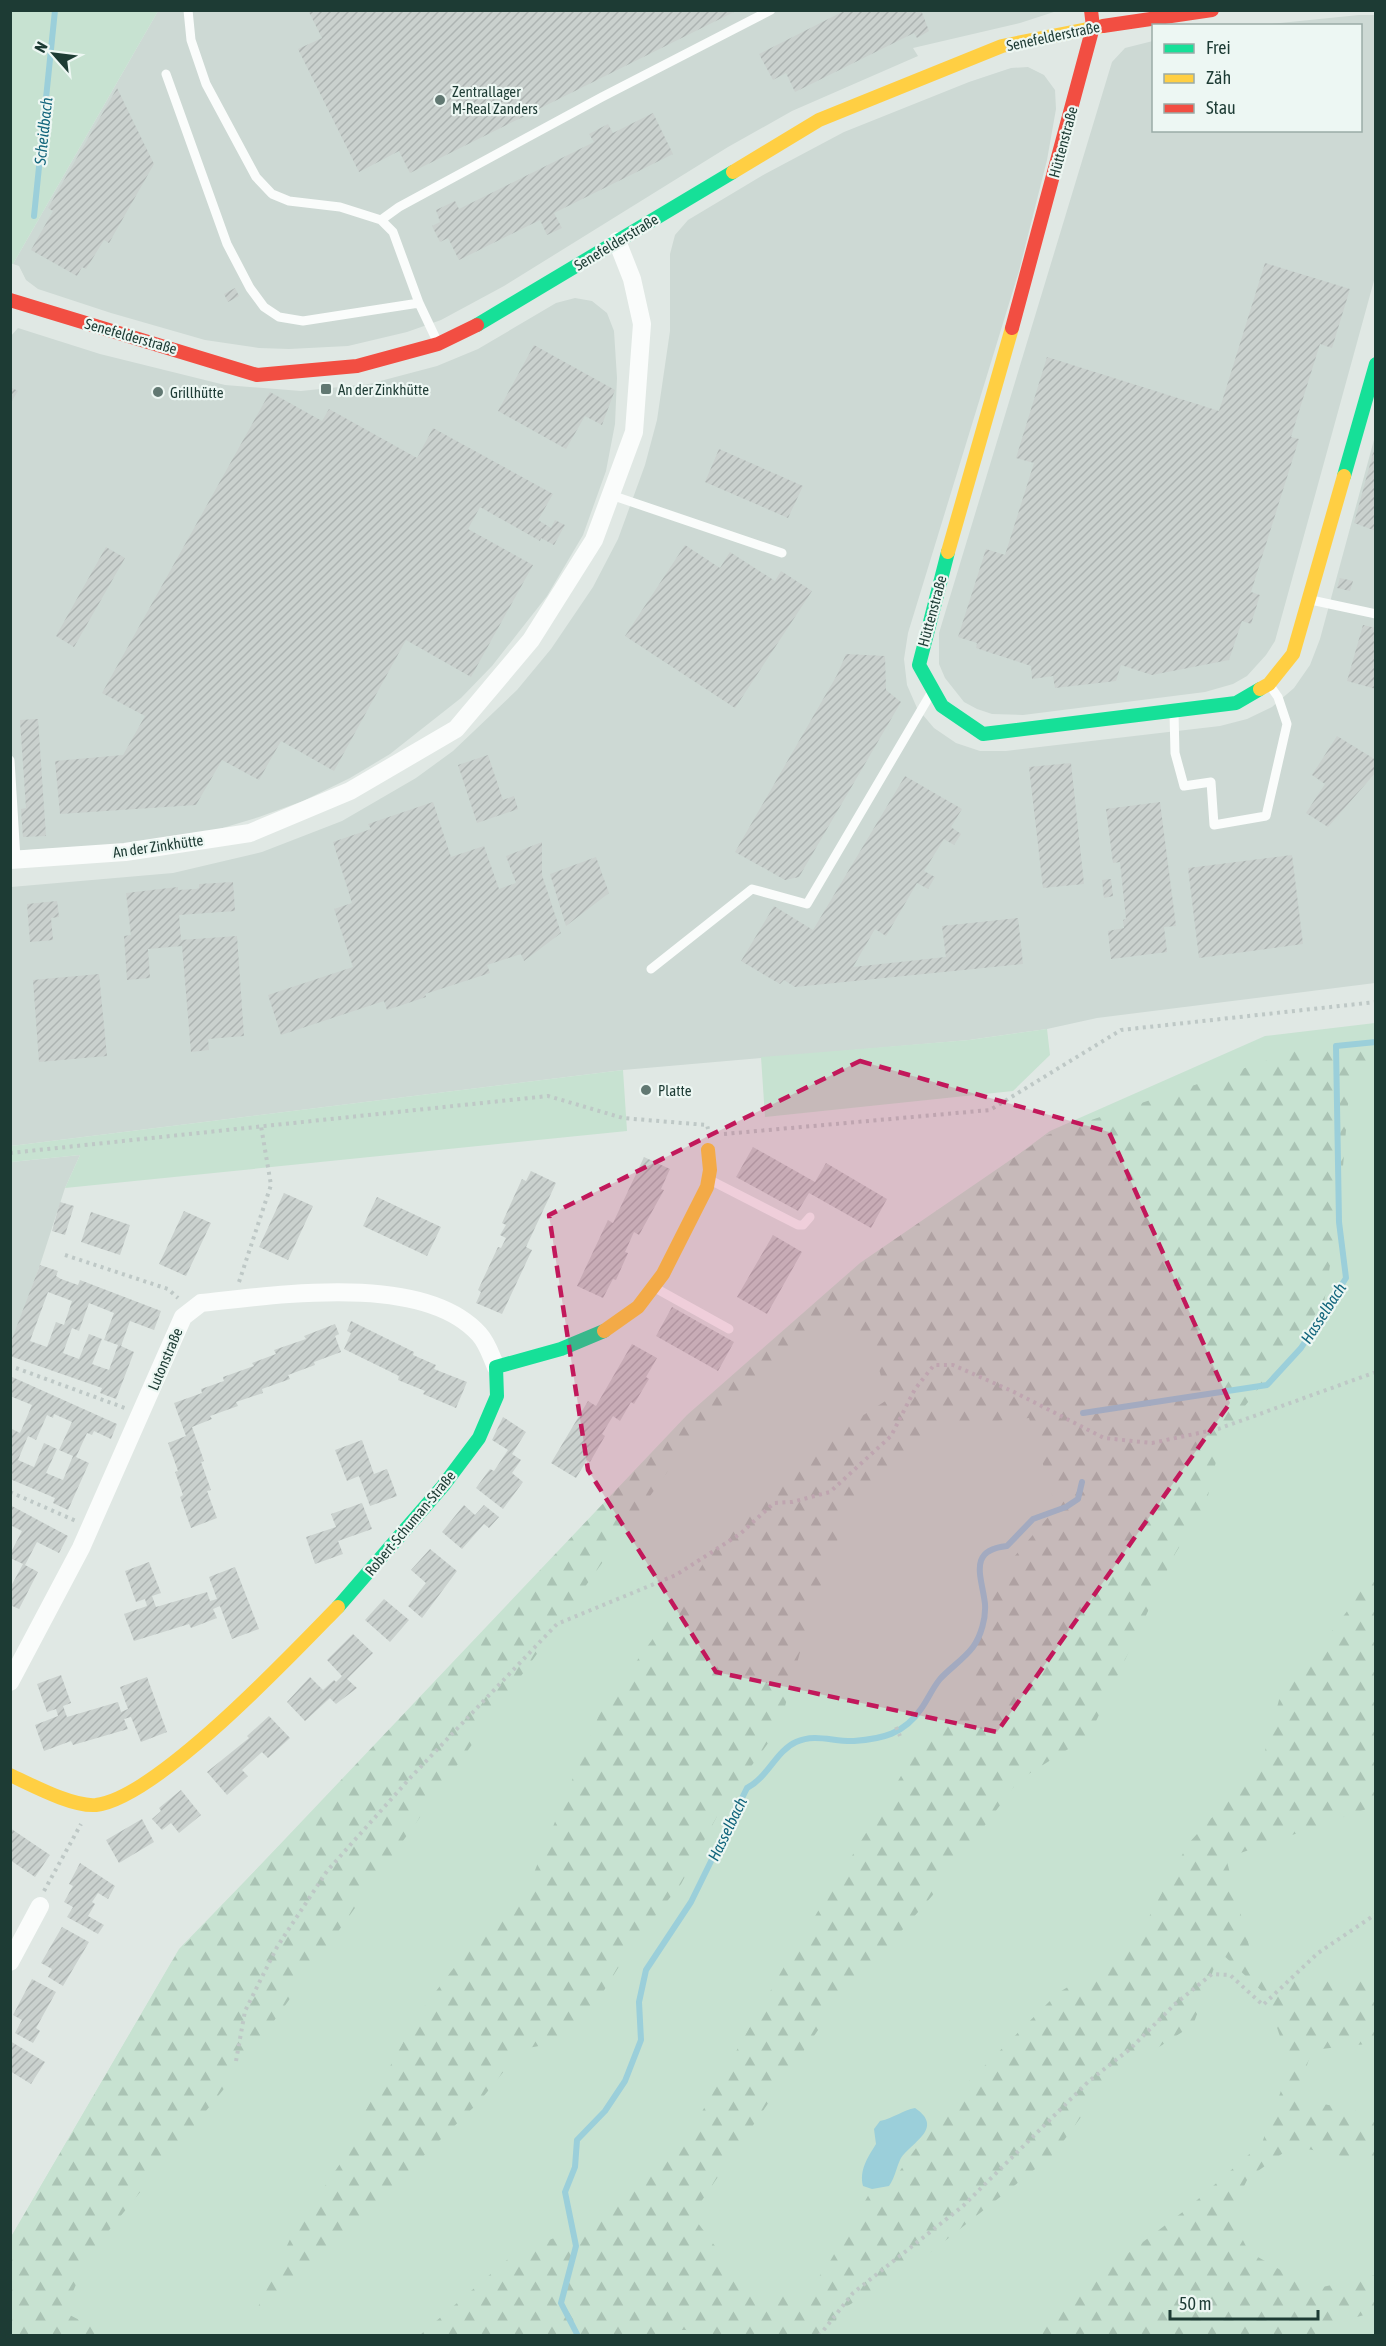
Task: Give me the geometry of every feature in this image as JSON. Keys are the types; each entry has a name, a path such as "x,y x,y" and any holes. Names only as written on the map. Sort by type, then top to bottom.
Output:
{"street":[{"path":"1091,10 1093,27"},
{"name":"Senefelderstraße","path":"10,300 257,375 357,366 438,344 485,321 819,120 1002,46 1093,27 1212,10"},
{"name":"Hüttenstraße","path":"1093,27 1002,366 933,603 919,665 942,706 983,734 1236,703 1269,684 1293,654 1376,364"},
{"name":"An der Zinkhütte","path":"13,860 125,852 250,833 350,791 456,729 531,640 594,540 634,432 642,324 632,279 617,241"},
{"path":"191,1309 201,1303 327,1291 376,1294 424,1303 455,1316 476,1331 488,1347 496,1367 600,1334 635,1310 655,1288 710,1180 712,1171 708,1142"},
{"name":"Lutonstraße","path":"10,1682 36,1637 90,1528 180,1325 191,1309"},
{"name":"Robert-Schuman-Straße","path":"10,1774 63,1798 90,1804 114,1800 148,1782 263,1684 351,1594 443,1486 479,1438 495,1405 496,1367"},
{"path":"10,1962 40,1906"}],"lane":[{"path":"188,10 192,40 206,84 256,177 272,194 289,201 340,207 381,220 393,232 438,344"},
{"path":"381,220 399,207 602,97 771,10"},
{"path":"166,74 227,244 250,288 264,307 279,317 303,321 420,303"},
{"path":"611,495 782,553"},
{"path":"1309,599 1376,614"},
{"path":"1174,710 1174,753 1184,786 1210,782 1214,825 1266,816 1287,723 1278,697 1269,684"},
{"path":"651,969 752,889 807,904 933,690"},
{"path":"10,760 13,860"},
{"path":"710,1180 798,1225 803,1225 810,1217"},
{"path":"655,1288 729,1329"}],"path":[{"path":"720,1134 990,1110 1121,1030 1376,1002"},
{"path":"10,1153 548,1096 623,1118 707,1125 708,1142"},
{"path":"232,1301 271,1185 261,1126"},
{"path":"64,1255 168,1289 191,1309"},
{"path":"236,2061 245,2011 277,1947 327,1871 411,1777 557,1624 676,1575 740,1534 774,1503 792,1502 830,1492 891,1436 915,1389 934,1365 952,1365 1012,1391 1104,1438 1152,1443 1218,1429 1376,1372"},
{"path":"16,1368 141,1414"},
{"path":"10,1492 90,1528"},
{"path":"896,1727 900,1736"},
{"path":"40,1906 44,1892 79,1829 90,1804"},
{"path":"819,2336 854,2294 963,2206 1089,2081 1130,2049 1175,2004 1212,1974 1230,1975 1263,2005 1318,1953 1376,1914"}],"highlighted area":[{"path":"860,1061 1109,1132 1230,1403 997,1732 716,1672 588,1470 549,1215"}],"shaded area":[{"path":"158,11 1057,11 1020,23 913,48 918,56 792,111 728,147 504,286 441,320 407,332 348,346 289,349 259,348 205,340 111,313 38,289 26,280 19,266 13,264"},
{"path":"1375,15 1375,277 1275,641 1247,676 1233,684 1205,692 1023,715 992,714 977,709 964,702 945,678 939,664 939,633 1112,62 1125,48 1152,41 1152,132 1362,132 1362,24 1269,24"},
{"path":"1028,67 1044,75 1055,90 1056,109 1047,160 1019,271 908,633 904,659 907,685 917,708 934,728 956,743 980,751 1006,751 1220,726 1247,719 1272,707 1294,688 1310,665 1320,639 1375,436 1375,983 1097,1018 1047,1029 969,1040 623,1070 11,1146 11,887 173,873 262,852 342,821 416,778 453,751 517,690 551,649 593,587 618,539 645,465 657,420 670,331 670,254 675,235 688,220 765,174 844,132 969,82 1011,68"},
{"path":"575,298 592,301 607,313 614,331 617,378 615,424 606,471 583,535 547,596 492,666 461,698 390,754 350,778 303,801 259,817 216,830 126,844 11,851 10,337 18,328 100,354 225,385 301,391 369,384 437,366 478,349 556,303"},
{"path":"80,1155 65,1188 11,1344 11,1162"}],"green space":[{"path":"11,10 158,11 13,264 10,263"},
{"path":"1375,1023 1375,2335 11,2336 11,2237 179,1949 694,1419 864,1269 1050,1131 1265,1036"},
{"path":"1047,1029 1050,1055 1013,1091 765,1117 761,1057 969,1040"},
{"path":"1375,1048 1375,1064 1351,1069 1340,1203 1324,1303 1222,1436 1206,1504 1175,1554 1089,1736 1019,1780 932,1896 829,2014 692,2215 749,2292 808,2292 829,2263 872,2189 889,2186 951,2099 1058,1993 1133,1947 1188,1844 1262,1762 1279,1700 1348,1610 1375,1567 1375,1806 1226,1858 1257,1976 1376,1981 1375,2043 1312,2050 1296,2098 1375,2115 1375,2163 1293,2146 1248,2178 1230,2215 1249,2252 1314,2289 1375,2275 1375,2312 1328,2325 1331,2335 1023,2335 1025,2331 1188,2208 1262,2143 1290,2066 1266,1995 1220,1952 1193,2025 1108,2080 1054,2154 921,2260 838,2312 833,2335 711,2336 683,2330 668,2331 656,2336 420,2335 515,2253 604,2219 686,2140 785,1965 928,1732 974,1703 973,1639 1007,1565 1056,1508 1029,1418 933,1427 848,1512 812,1609 779,1728 723,1805 681,1884 635,1941 573,2040 522,2049 479,2102 240,2335 226,2335 252,2320 292,2235 354,2143 366,2110 420,2012 473,1943 531,1880 601,1710 676,1607 716,1543 796,1458 887,1400 876,1357 831,1316 784,1351 688,1443 236,2074 89,2255 64,2312 108,2335 11,2336 11,2237 177,1953 687,1415 860,1263 1047,1135 1298,1050"},
{"path":"623,1070 627,1131 65,1188 80,1155 11,1162 11,1146"}],"water":[{"path":"915,2108 924,2116 927,2123 926,2129 900,2160 889,2186 872,2189 863,2186 863,2169 876,2144 874,2129 880,2121"}],"building":[{"name":"Zentrallager M-Real Zanders","path":"308,10 738,10 410,173 399,151 359,172 298,49 322,38"},
{"path":"846,10 921,10 929,31 917,38 914,33 795,92 786,73 773,80 759,54"},
{"path":"117,88 154,164 109,243 104,240 86,269 82,267 77,276 31,250 53,211 48,208"},
{"path":"653,113 673,154 554,213 562,228 547,235 540,220 459,260 448,238 440,242 432,226 440,222 436,210 455,201 459,209 594,142 589,134 608,124 613,133"},
{"path":"1265,263 1350,289 1332,348 1320,344 1291,437 1299,439 1251,592 1260,595 1251,624 1242,621 1229,660 1152,675 1121,665 1116,681 1055,688 1053,676 1032,679 1031,666 976,648 977,643 958,637 986,549 1005,555 1034,463 1016,458 1047,357 1219,411"},
{"path":"235,288 239,296 228,302 224,294"},
{"path":"534,345 615,390 602,425 585,416 566,449 498,411"},
{"path":"10,387 18,391 10,404"},
{"path":"270,392 322,421 329,409 417,458 433,428 553,494 538,520 551,528 555,520 565,525 554,545 541,538 540,541 480,507 468,529 533,565 471,677 406,640 334,771 281,741 259,780 222,760 196,805 60,814 55,761 123,755 145,716 102,693"},
{"path":"1376,446 1376,531 1354,523"},
{"path":"719,449 803,486 788,518 705,482"},
{"path":"685,545 720,568 730,552 775,581 781,571 812,591 735,708 625,636"},
{"path":"106,547 125,558 74,647 56,636"},
{"path":"1340,578 1353,581 1350,591 1337,588"},
{"path":"1363,625 1376,628 1376,689 1347,681"},
{"path":"846,654 885,656 886,690 901,702 799,877 785,880 735,852 837,675"},
{"path":"38,719 46,836 23,837 21,809 26,808 20,720"},
{"path":"1337,736 1376,760 1376,772 1328,827 1306,813 1325,784 1312,775"},
{"path":"488,755 503,800 514,796 518,809 477,823 458,765"},
{"path":"1071,763 1084,884 1043,888 1029,767"},
{"path":"905,776 962,809 951,827 961,834 954,845 944,839 924,871 935,877 928,889 917,883 886,936 875,929 853,967 946,957 942,926 1018,918 1023,964 795,987 784,980 780,984 741,961 774,906 813,930"},
{"path":"433,802 451,857 484,846 499,889 516,883 506,856 542,842 542,875 561,933 524,961 521,954 487,965 490,973 425,994 426,997 387,1010 384,1001 281,1035 268,995 353,967 334,909 352,903 333,842 371,829 368,824"},
{"path":"1160,802 1176,926 1164,927 1167,952 1111,959 1108,931 1124,928 1123,920 1126,919 1120,862 1113,863 1106,809"},
{"path":"1292,855 1303,944 1199,958 1188,868"},
{"path":"596,857 609,893 566,926 550,874"},
{"path":"1111,879 1113,896 1104,898 1102,880"},
{"path":"233,882 235,911 179,915 181,940 237,936 244,1036 208,1039 209,1050 191,1052 182,946 148,949 150,978 127,980 124,936 131,935 126,893 178,887 178,890 196,889 199,888 199,884"},
{"path":"57,901 59,917 51,918 53,940 30,942 27,904"},
{"path":"99,974 107,1056 39,1062 33,980"},
{"path":"753,1147 815,1182 826,1163 887,1199 871,1228 809,1193 798,1211 736,1177"},
{"path":"644,1157 670,1169 661,1189 664,1190 639,1235 634,1232 616,1280 613,1279 603,1298 577,1286 608,1220 613,1223"},
{"path":"531,1171 556,1183 526,1247 532,1250 502,1314 476,1303 481,1292 478,1290 498,1247 501,1248 506,1238 500,1235 506,1225 502,1223 522,1179 526,1181"},
{"path":"284,1193 313,1206 288,1260 259,1247"},
{"path":"377,1197 441,1227 427,1256 363,1226"},
{"path":"60,1202 74,1206 65,1235 52,1231"},
{"path":"184,1211 211,1223 186,1276 159,1264"},
{"path":"91,1212 130,1225 120,1255 81,1242"},
{"path":"773,1235 802,1252 767,1314 737,1297"},
{"path":"40,1265 58,1271 56,1276 61,1279 78,1285 80,1280 161,1311 154,1330 130,1321 121,1346 134,1352 116,1399 100,1393 102,1388 10,1356 10,1344","holes":["48,1292 72,1301 64,1325 56,1322 47,1347 30,1341","89,1303 114,1313 104,1340 118,1345 109,1370 92,1364 102,1339 89,1334 79,1359 63,1353 72,1328 79,1331"]},
{"path":"672,1307 734,1342 718,1371 656,1336"},
{"path":"351,1321 414,1352 413,1355 436,1365 434,1369 467,1382 456,1408 423,1394 425,1391 398,1380 399,1376 344,1349 351,1333 347,1331"},
{"path":"335,1324 339,1334 335,1336 341,1352 288,1375 290,1379 262,1389 263,1393 236,1402 238,1406 210,1416 212,1419 192,1427 204,1461 201,1462 211,1490 207,1491 217,1518 191,1528 180,1497 183,1495 175,1472 178,1471 168,1443 186,1436 174,1403 202,1393 201,1389 224,1381 223,1377 254,1366 252,1363 276,1354 274,1350 306,1339 304,1336"},
{"path":"632,1344 657,1358 646,1377 649,1379 634,1404 631,1402 620,1421 613,1416 590,1462 587,1460 576,1478 551,1463 588,1401 596,1406"},
{"path":"10,1376 117,1424 111,1439 94,1431 92,1435 87,1433 76,1457 89,1463 68,1510 53,1503 55,1498 10,1479 10,1433 12,1429 20,1433 32,1405 10,1396","holes":["54,1414 72,1422 59,1450 73,1456 63,1480 46,1473 57,1449 44,1443 34,1467 18,1460 28,1436 36,1440 47,1415 53,1418"]},
{"path":"503,1417 526,1432 512,1454 521,1460 512,1473 523,1482 503,1509 476,1488 490,1469 494,1471 508,1450 492,1440"},
{"path":"362,1440 374,1474 387,1469 397,1496 370,1506 359,1476 347,1481 335,1450"},
{"path":"362,1503 372,1529 338,1541 343,1554 315,1564 306,1537 336,1527 331,1514"},
{"path":"10,1505 68,1536 59,1553 37,1542 25,1565 38,1572 19,1609 10,1605 10,1588 23,1564 10,1558 10,1554 22,1531 10,1525"},
{"path":"464,1505 475,1515 484,1505 499,1517 489,1528 484,1524 462,1549 442,1532"},
{"path":"430,1549 457,1571 422,1618 408,1606 426,1583 411,1570"},
{"path":"149,1562 161,1593 152,1596 156,1607 207,1592 210,1601 217,1599 209,1577 235,1567 259,1629 232,1639 220,1606 213,1609 217,1618 191,1628 189,1624 134,1641 124,1614 147,1606 145,1599 136,1602 125,1571"},
{"path":"384,1599 409,1620 390,1642 365,1620"},
{"path":"353,1634 373,1653 347,1679 357,1688 336,1704 330,1698 305,1721 287,1702 310,1677 323,1690 342,1676 327,1660"},
{"path":"61,1675 71,1703 63,1706 67,1717 118,1702 121,1712 128,1709 120,1687 147,1677 167,1732 141,1742 131,1717 124,1719 128,1729 73,1745 71,1741 44,1751 35,1725 58,1716 56,1709 47,1712 37,1684"},
{"path":"269,1716 290,1738 268,1758 262,1752 242,1770 248,1776 227,1795 207,1772 249,1738 247,1736"},
{"path":"181,1790 201,1815 179,1833 171,1823 162,1830 152,1819 161,1811 159,1808"},
{"path":"142,1819 154,1842 119,1863 106,1840"},
{"path":"10,1828 50,1855 35,1877 10,1860"},
{"path":"80,1863 115,1886 108,1899 98,1893 92,1902 95,1904 88,1916 104,1925 98,1934 67,1917 73,1907 64,1902 73,1886 69,1884"},
{"path":"62,1927 89,1942 63,1986 48,1977 52,1969 41,1963"},
{"path":"32,1979 56,1992 36,2028 40,2031 33,2043 15,2033 22,2020 13,2015"},
{"path":"10,2041 45,2062 31,2084 10,2071"}],"waterway":[{"name":"Scheidbach","path":"34,216 55,10"},
{"name":"Hasselbach","path":"1083,1413 1267,1385 1301,1348 1346,1278 1339,1222 1336,1046 1376,1042"},
{"name":"Hasselbach","path":"578,2336 561,2303 576,2246 565,2192 575,2167 577,2140 605,2111 625,2081 641,2040 639,2002 646,1970 691,1902 747,1788 761,1777 783,1751 803,1739 825,1738 846,1741 874,1739 892,1734 907,1724 921,1709 940,1679 973,1647 978,1638 984,1621 985,1609 980,1566 986,1553 1007,1546 1033,1519 1066,1507 1078,1499 1082,1482"}],"traffic: fast":[{"path":"477,325 733,172"},
{"path":"1344,476 1376,364"},
{"path":"948,552 919,665 942,706 983,734 1236,703 1260,689"},
{"path":"338,1607 443,1486 479,1438 497,1396 496,1367 561,1349 604,1331"}],"traffic: slow":[{"path":"733,172 819,120 1002,46 1103,26"},
{"path":"948,552 1012,328"},
{"path":"1260,689 1269,684 1293,654 1344,476"},
{"path":"604,1331 638,1307 663,1274 707,1187 710,1170 708,1150"},
{"path":"10,1775 52,1794 86,1805 96,1805 122,1796 153,1778 223,1721 338,1607"}],"traffic: jam":[{"path":"1012,328 1093,27 1091,10"},
{"path":"1103,26 1212,10"},
{"path":"10,300 257,375 357,366 438,344 477,325"}],"place":[{"name":"Zentrallager M-Real Zanders","path":"440,100"},
{"name":"An der Zinkhütte","path":"326,389"},
{"name":"Grillhütte","path":"158,392"},
{"name":"Platte","path":"646,1090"}]}
